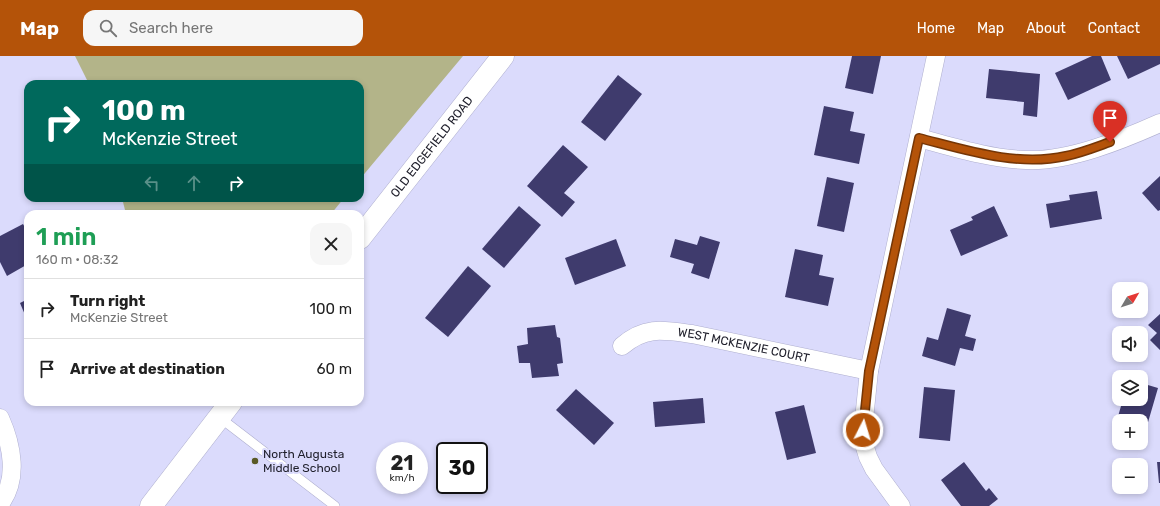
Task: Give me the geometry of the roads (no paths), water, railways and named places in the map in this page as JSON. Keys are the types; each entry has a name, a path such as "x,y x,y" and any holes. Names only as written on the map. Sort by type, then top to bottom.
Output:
{"street":[{"name":"OLD EDGEFIELD ROAD","path":"364,233 503,56"},
{"path":"900,506 874,469 864,444 863,430 869,371 936,56"},
{"path":"919,138 1005,158 1047,159 1067,156 1160,123"},
{"name":"WEST MCKENZIE COURT","path":"622,346 640,334 653,330 665,330 692,334 869,371"},
{"path":"151,506 225,410"},
{"path":"0,418 6,432 12,463 7,495 0,504"}],"lane":[{"path":"225,410 334,506"}],"place":[{"name":"North Augusta Middle School","path":"255,461"}]}
